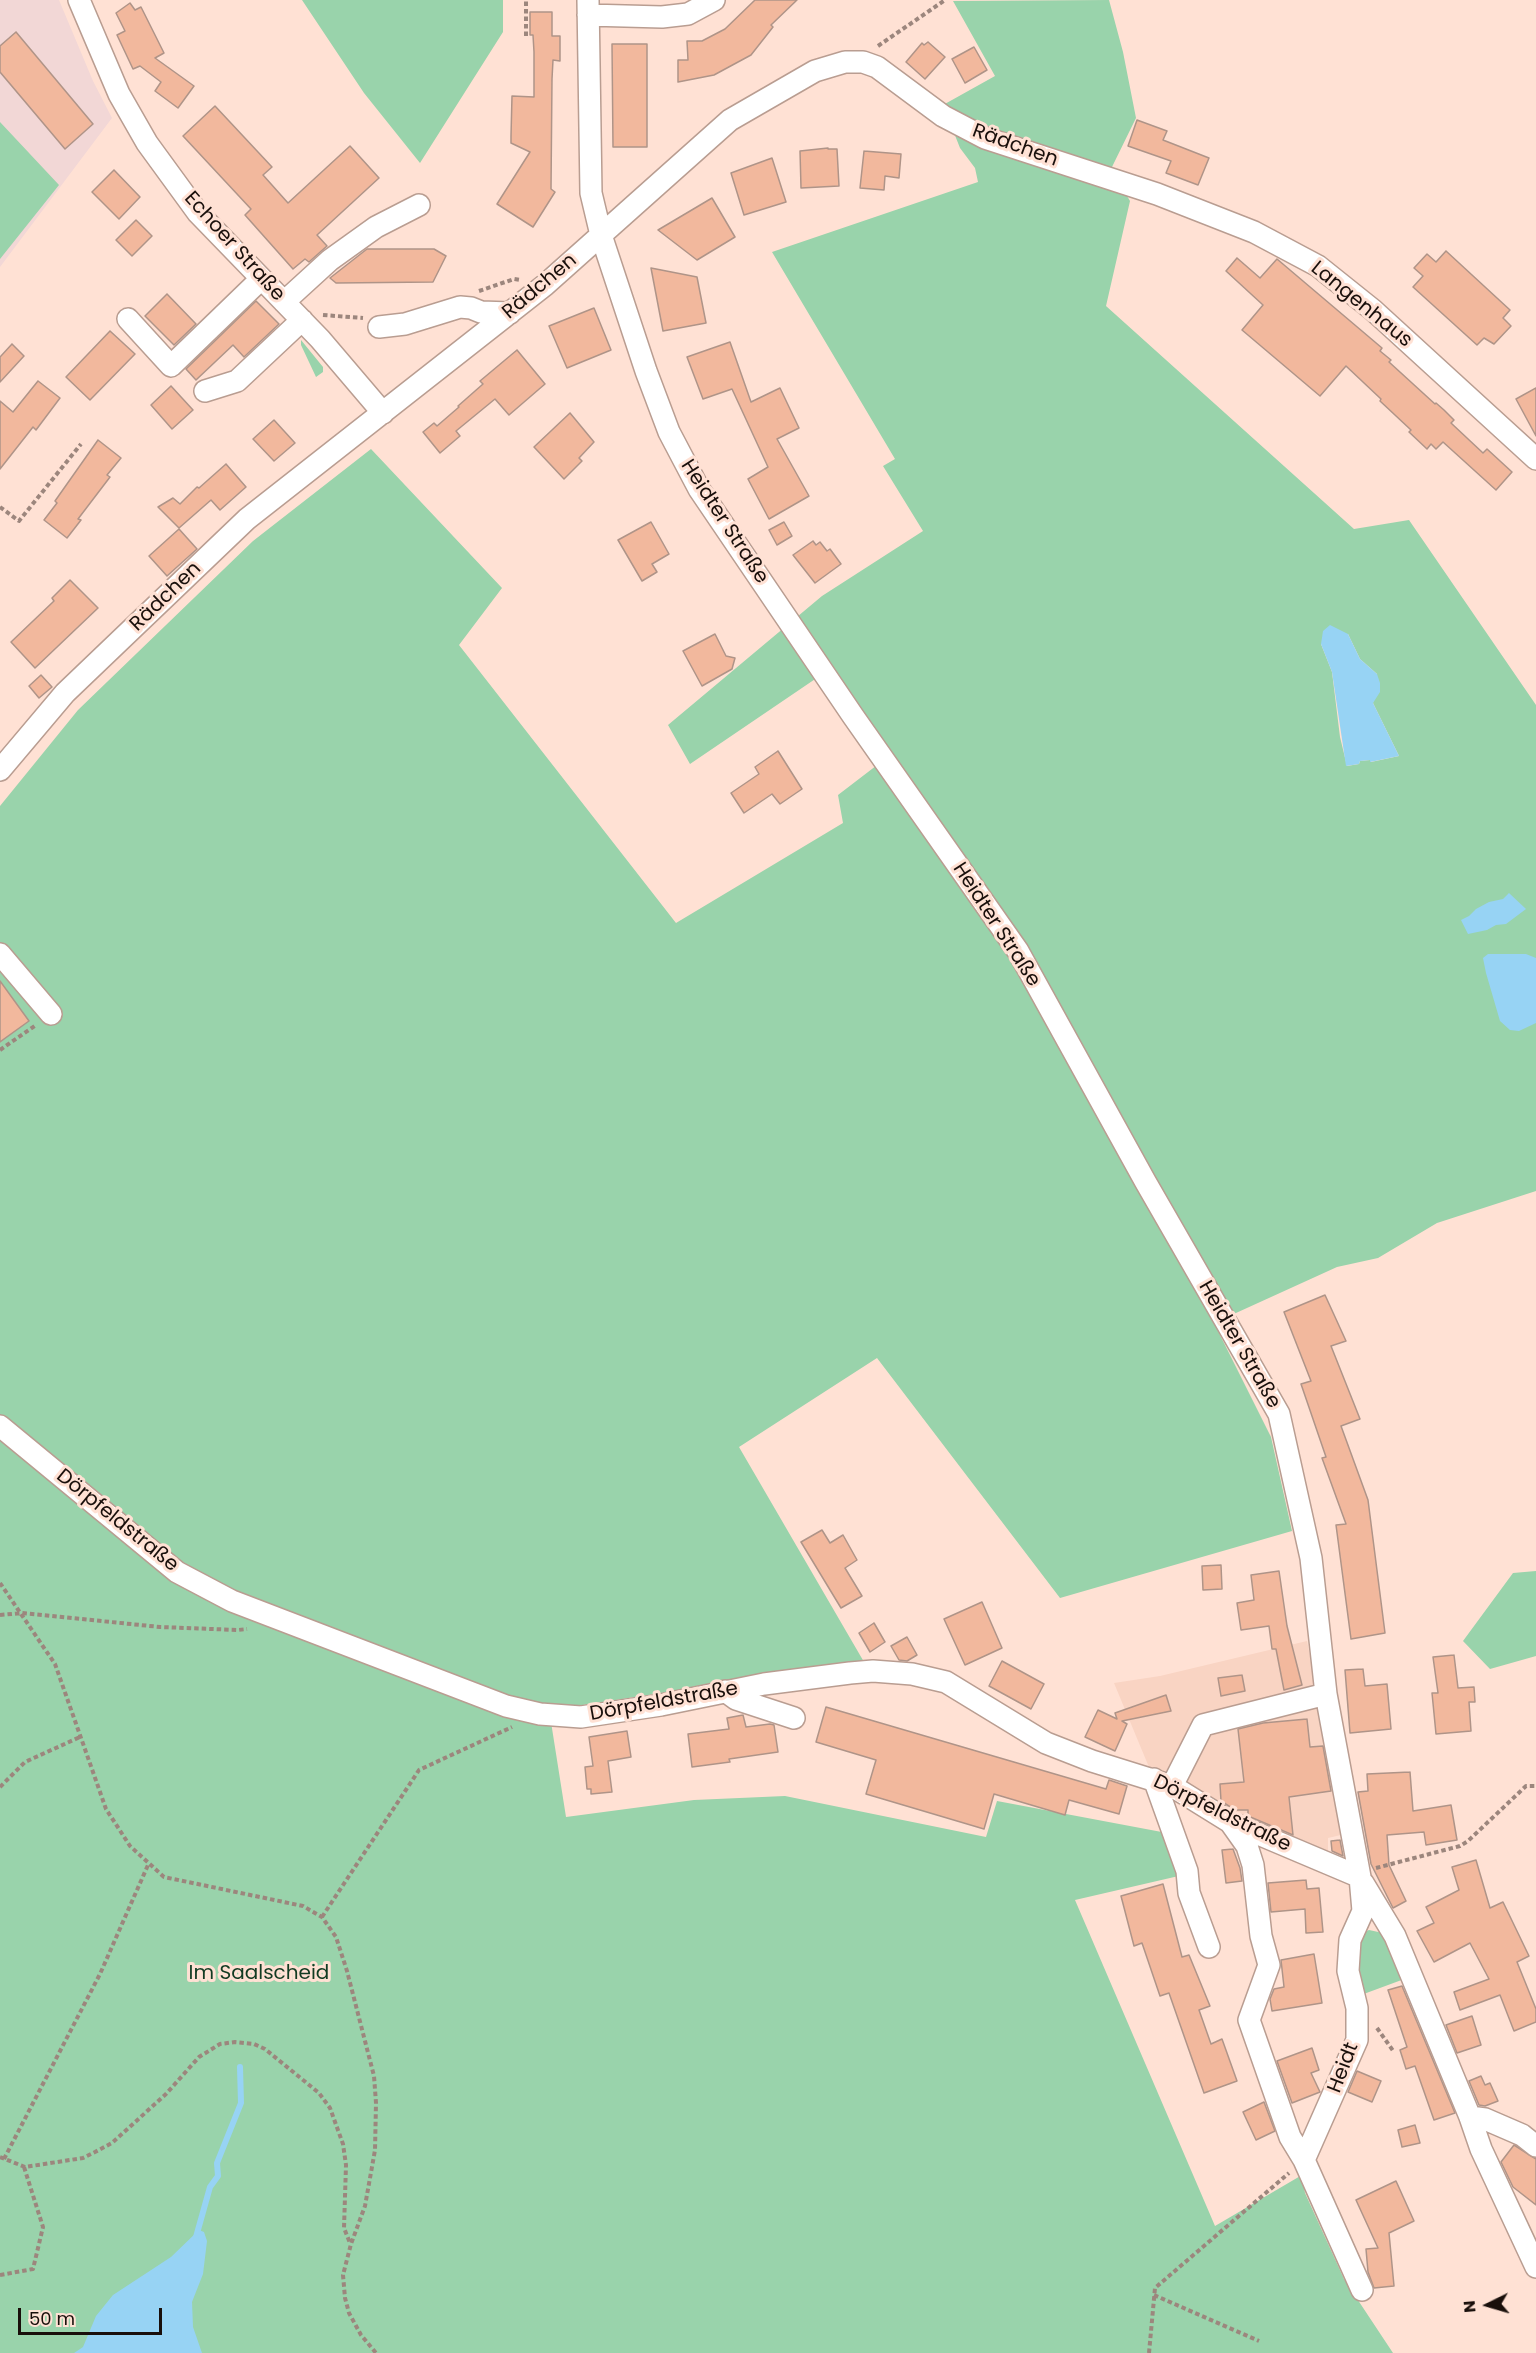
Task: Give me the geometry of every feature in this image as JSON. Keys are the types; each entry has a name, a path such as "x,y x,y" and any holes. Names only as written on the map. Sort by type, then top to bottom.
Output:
{"street":[{"name":"Echoer Straße","path":"79,0 118,94 147,143 198,213 260,280 302,320 383,413"},
{"path":"588,8 662,17 688,14 714,0"},
{"name":"Heidter Straße","path":"588,8 591,194 601,235 646,371 669,432 699,489 1018,951 1151,1191 1279,1413 1311,1558 1326,1694 1360,1877"},
{"name":"Rädchen","path":"0,770 65,693 247,519 545,285 730,120 815,71 845,62 863,62 877,67 943,116 985,138 1157,194"},
{"name":"Langenhaus","path":"1157,194 1254,232 1318,266 1373,310 1536,459"},
{"path":"284,302 330,260 367,234 419,206"},
{"path":"128,319 171,366 260,280"},
{"path":"379,327 405,324 460,307 481,312 510,313"},
{"path":"205,391 237,381 302,320"},
{"path":"0,954 51,1014"},
{"name":"Dörpfeldstraße","path":"0,1426 177,1572 204,1587 232,1601 381,1660 506,1706 540,1714 581,1717 661,1705 726,1691 850,1673 873,1671 912,1674 946,1682 1046,1743 1092,1761 1163,1782 1230,1822 1360,1877"},
{"path":"726,1691 736,1699 794,1718"},
{"path":"1209,1947 1189,1893 1187,1871 1163,1782 1203,1725 1326,1694"},
{"path":"1230,1822 1246,1846 1253,1865 1260,1936 1269,1965 1249,2020 1290,2137 1304,2160 1362,2290"},
{"path":"1360,1877 1395,1936 1481,2149 1536,2267"},
{"name":"Heidt","path":"1304,2160 1357,2040 1357,2008 1348,1971 1350,1940 1363,1911 1360,1877"},
{"path":"1470,2117 1485,2120 1522,2135 1536,2146"}],"path":[{"path":"526,0 526,36"},
{"path":"863,62 875,48 945,0"},
{"path":"460,307 459,298 514,279 545,285"},
{"path":"302,320 315,315 371,318 379,327"},
{"path":"0,507 20,521 81,444"},
{"path":"0,1050 51,1014"},
{"path":"0,1583 55,1664 106,1809 130,1846 148,1865 164,1877 303,1906 322,1917 336,1937 374,2076 376,2103 375,2150 365,2206 343,2275 345,2298 349,2313 361,2335 376,2353"},
{"path":"0,1615 22,1613 160,1627 238,1630 249,1628"},
{"path":"322,1917 419,1770 540,1714"},
{"path":"0,1786 25,1762 80,1737"},
{"path":"1360,1877 1379,1867 1460,1846 1526,1786 1536,1786"},
{"path":"148,1865 100,1974 2,2158 24,2167 83,2158 112,2143 166,2094 199,2057 220,2044 235,2042 254,2044 265,2049 319,2092 330,2108 343,2144 346,2165 344,2221 351,2244"},
{"path":"1149,2353 1155,2288 1304,2160"},
{"path":"0,2274 33,2269 43,2227 24,2167"},
{"path":"1154,2295 1259,2341"}],"shaded area":[{"path":"0,0 59,0 93,81 112,118 0,267"},
{"path":"1307,1641 1345,1834 1328,1838 1328,1860 1151,1772 1114,1683 1160,1676"}],"green space":[{"path":"302,0 503,0 503,32 420,163 364,93"},
{"name":"Im Saalscheid","path":"1109,0 1123,52 1136,118 1111,169 1130,201 1106,306 1354,529 1409,520 1536,705 1536,1191 1437,1223 1378,1258 1337,1267 1214,1323 1271,1437 1292,1531 1060,1598 877,1358 739,1447 864,1662 550,1710 566,1817 694,1800 785,1796 986,1837 997,1801 1167,1833 1183,1875 1075,1900 1215,2226 1302,2175 1305,2193 1344,2279 1393,2353 0,2353 0,806 78,710 253,541 371,449 502,588 459,645 676,923 843,823 838,795 885,759 827,671 690,764 668,725 822,596 923,531 883,466 895,459 772,252 978,182 975,168 960,148 943,105 995,76 953,1","holes":["1348,634 1360,659 1377,674 1373,703 1399,756 1371,762 1370,760 1360,761 1359,764 1347,766 1340,737 1332,672 1321,644"]},
{"path":"0,122 59,185 0,259"},
{"path":"301,340 323,367 323,372 316,377 301,345"},
{"path":"1536,1571 1536,1656 1490,1669 1463,1641 1513,1573"},
{"path":"1369,1930 1383,1933 1407,1978 1361,1995 1355,1946 1362,1933"}],"water":[{"path":"1330,625 1348,634 1360,659 1377,674 1380,692 1373,703 1399,756 1370,762 1370,760 1360,761 1359,764 1346,766 1332,672 1321,644 1323,631"},
{"path":"1509,893 1526,909 1506,924 1468,934 1461,920 1489,902 1503,899"},
{"path":"1488,954 1526,954 1536,958 1536,1023 1519,1031 1510,1030 1500,1021 1483,958"},
{"path":"199,2230 204,2232 207,2241 203,2274 192,2302 193,2327 202,2353 74,2353 83,2347 96,2316 113,2295 171,2257"}],"building":[{"path":"755,0 797,0 771,25 773,27 751,55 714,75 678,82 678,60 688,60 687,41 702,41 725,29"},
{"path":"130,3 135,10 141,7 164,53 155,58 194,86 178,108 155,91 161,82 140,66 133,69 117,35 125,31 116,13"},
{"path":"530,12 552,12 552,36 560,36 560,61 553,60 552,79 551,189 555,192 533,227 497,204 530,152 511,143 511,136 512,96 534,97 534,52 533,35 530,35"},
{"path":"16,32 93,124 65,149 0,72 0,46"},
{"path":"928,42 945,57 925,79 906,62 922,43 924,45"},
{"path":"612,44 647,44 647,147 613,147"},
{"path":"974,47 987,70 965,83 952,59"},
{"path":"215,106 272,167 263,175 288,203 350,146 379,178 317,235 327,246 309,262 305,259 293,269 245,215 251,209 183,136"},
{"path":"1137,120 1167,131 1163,140 1209,158 1198,185 1166,173 1171,161 1128,146"},
{"path":"837,149 839,186 801,188 800,151"},
{"path":"864,151 901,154 899,178 885,176 884,190 860,188"},
{"path":"772,158 786,202 744,215 731,173"},
{"path":"114,170 140,197 119,219 92,192"},
{"path":"712,198 735,237 697,260 658,230"},
{"path":"136,220 152,236 132,256 116,240"},
{"path":"367,249 434,249 446,256 433,282 336,283 330,278"},
{"path":"1446,251 1510,310 1503,318 1511,326 1494,344 1484,338 1477,345 1413,287 1423,276 1414,268 1427,254 1436,262"},
{"path":"1237,258 1260,278 1277,259 1382,348 1380,351 1391,360 1389,362 1444,410 1454,420 1451,423 1483,453 1487,449 1512,472 1496,490 1443,442 1436,449 1431,444 1427,449 1409,432 1411,430 1380,401 1381,399 1346,366 1320,396 1242,330 1263,305 1226,271"},
{"path":"651,268 697,277 706,323 663,331"},
{"path":"167,294 196,324 174,345 145,316"},
{"path":"256,301 279,324 244,357 233,345 196,380 186,369"},
{"path":"594,308 611,350 567,368 549,326"},
{"path":"110,331 135,354 90,400 66,377"},
{"path":"730,342 751,402 780,388 799,428 777,439 809,496 769,519 748,479 768,467 732,389 703,399 687,357"},
{"path":"12,344 24,356 0,382 0,357"},
{"path":"517,350 545,384 509,415 495,399 456,431 460,436 440,453 423,432 434,423 437,426 459,407 483,384 480,381"},
{"path":"38,381 60,398 36,430 33,427 0,469 0,401 13,412"},
{"path":"171,386 193,410 172,429 151,405"},
{"path":"1536,388 1536,436 1516,399"},
{"path":"570,413 594,442 579,458 582,461 564,479 534,447"},
{"path":"274,420 295,443 274,461 253,439"},
{"path":"98,440 121,458 107,475 110,477 78,519 81,520 67,538 44,520"},
{"path":"226,464 246,487 220,510 211,500 179,528 158,507 173,498 180,504"},
{"path":"651,522 669,554 652,564 657,572 642,581 618,540"},
{"path":"784,522 792,536 777,545 769,530"},
{"path":"179,529 197,549 167,576 149,556"},
{"path":"813,541 816,545 820,542 827,551 830,549 841,564 815,583 793,555"},
{"path":"70,580 98,608 35,668 11,642 54,601 52,598"},
{"path":"715,634 726,656 735,658 732,669 702,686 683,651"},
{"path":"41,675 52,687 39,698 29,686"},
{"path":"778,751 802,789 780,804 772,794 744,813 731,793 759,774 755,767"},
{"path":"0,981 29,1021 0,1042"},
{"path":"1325,1295 1346,1341 1331,1346 1360,1419 1341,1426 1368,1500 1385,1633 1351,1639 1336,1525 1346,1524 1322,1458 1326,1457 1301,1384 1311,1381 1284,1312"},
{"path":"822,1530 830,1543 843,1535 857,1560 845,1568 862,1596 841,1608 801,1542"},
{"path":"1221,1565 1222,1589 1203,1590 1202,1566"},
{"path":"1279,1571 1287,1626 1302,1685 1284,1690 1276,1649 1272,1649 1269,1626 1241,1630 1237,1603 1254,1600 1251,1575"},
{"path":"982,1602 1002,1648 965,1665 944,1619"},
{"path":"874,1623 885,1642 870,1652 859,1633"},
{"path":"907,1637 917,1655 907,1661 899,1660 891,1646"},
{"path":"1454,1655 1458,1688 1474,1687 1475,1702 1469,1702 1471,1731 1436,1734 1432,1693 1438,1693 1433,1657"},
{"path":"1002,1661 1044,1684 1031,1709 989,1686"},
{"path":"1363,1669 1365,1686 1387,1684 1391,1729 1350,1733 1345,1670"},
{"path":"1242,1675 1245,1691 1221,1696 1218,1678"},
{"path":"1166,1695 1171,1711 1122,1721 1127,1724 1115,1751 1085,1737 1098,1710 1117,1719 1115,1713"},
{"path":"826,1707 1106,1789 1109,1780 1127,1786 1119,1814 1069,1800 1065,1815 994,1794 984,1829 866,1794 876,1760 816,1742"},
{"path":"743,1715 746,1727 774,1725 778,1752 692,1767 688,1734 729,1729 727,1718"},
{"path":"1307,1719 1310,1747 1323,1746 1331,1791 1289,1797 1293,1835 1248,1816 1248,1810 1235,1810 1221,1801 1220,1784 1244,1782 1238,1729 1263,1723"},
{"path":"627,1731 631,1757 608,1761 612,1792 591,1794 591,1789 587,1789 585,1767 593,1766 589,1737"},
{"path":"1410,1772 1413,1811 1451,1805 1457,1840 1426,1845 1424,1832 1387,1835 1389,1865 1406,1901 1393,1908 1371,1864 1358,1792 1368,1791 1367,1774"},
{"path":"1340,1840 1343,1856 1332,1851 1331,1841"},
{"path":"1233,1849 1242,1881 1226,1883 1222,1850"},
{"path":"1476,1860 1490,1908 1503,1902 1529,1956 1517,1962 1536,2009 1536,2022 1514,2031 1500,1995 1460,2010 1454,1992 1489,1979 1470,1943 1434,1962 1417,1931 1434,1923 1426,1907 1459,1890 1452,1867"},
{"path":"1306,1880 1307,1889 1319,1888 1323,1932 1306,1933 1305,1909 1271,1912 1268,1883"},
{"path":"1163,1884 1182,1957 1189,1955 1210,2006 1199,2010 1211,2044 1222,2039 1237,2081 1204,2093 1169,1993 1160,1996 1142,1943 1134,1946 1121,1896"},
{"path":"1314,1954 1322,2003 1272,2011 1270,1999 1274,1989 1284,1987 1281,1960"},
{"path":"1402,1986 1455,2113 1434,2120 1415,2066 1406,2069 1400,2050 1407,2047 1388,1990"},
{"path":"1472,2016 1481,2045 1457,2053 1446,2025"},
{"path":"1312,2048 1319,2070 1311,2073 1320,2092 1292,2103 1277,2061"},
{"path":"1357,2071 1381,2081 1372,2102 1348,2092"},
{"path":"1481,2076 1485,2085 1490,2083 1498,2101 1485,2106 1479,2105 1469,2081"},
{"path":"1264,2102 1275,2131 1256,2140 1243,2112"},
{"path":"1415,2125 1420,2143 1402,2147 1398,2130"},
{"path":"1514,2145 1536,2159 1536,2205 1513,2187 1501,2162"},
{"path":"1396,2181 1414,2221 1389,2233 1394,2286 1374,2288 1368,2272 1366,2249 1378,2248 1356,2200"}],"waterway":[{"path":"196,2237 210,2187 218,2176 217,2163 241,2103 240,2067"}]}
